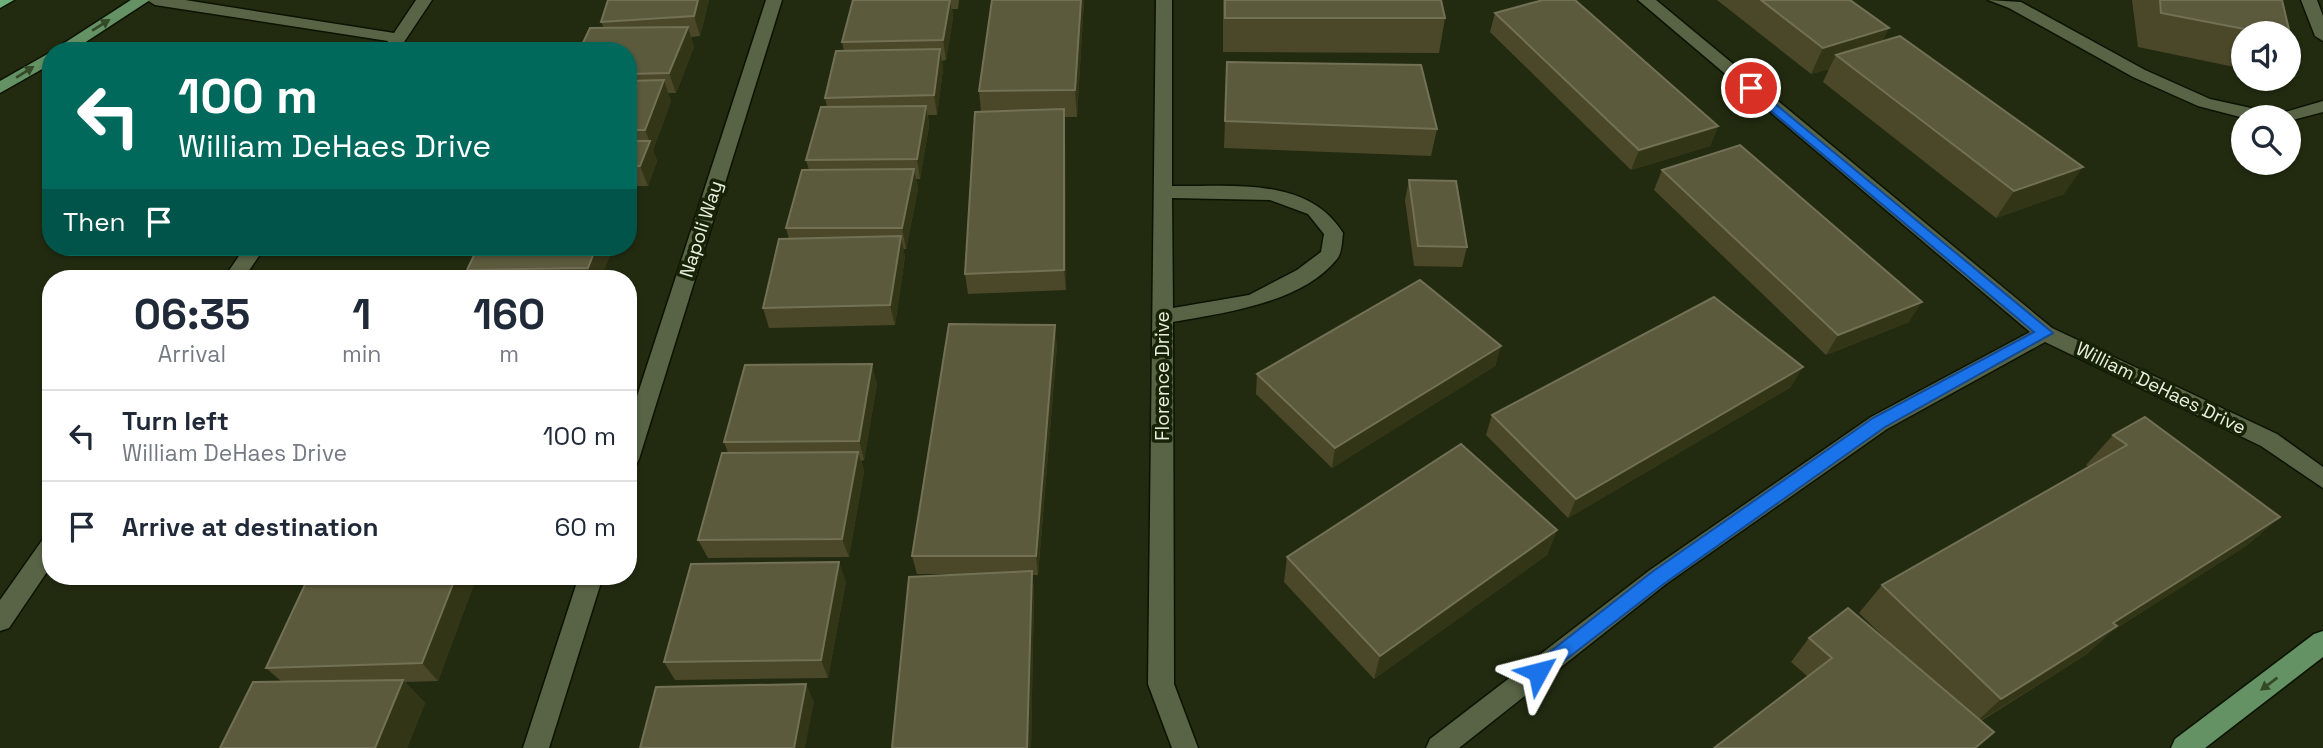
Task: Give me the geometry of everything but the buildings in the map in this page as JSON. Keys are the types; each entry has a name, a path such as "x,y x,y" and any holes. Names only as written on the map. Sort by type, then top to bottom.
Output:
{"highway":[{"path":"0,4 6,0"}],"main road":[{"path":"74,42 142,0"},
{"path":"0,88 42,62"},
{"path":"2184,748 2323,642"}],"street":[{"path":"155,0 383,42"},
{"path":"395,42 424,0"},
{"name":"Napoli Way","path":"637,431 774,0"},
{"name":"Florence Drive","path":"1164,0 1161,684 1185,748"},
{"name":"William DeHaes Drive","path":"1646,0 2045,333 2269,440 2323,478"},
{"path":"1996,0 2015,5 2190,98 2231,111"},
{"path":"2309,0 2323,36"},
{"path":"2301,112 2323,106"},
{"path":"1162,317 1252,302 1304,275 1330,255 1334,233 1315,210 1272,194 1163,192"},
{"path":"1439,748 1658,577 1879,423 2045,333"},
{"path":"0,620 42,559"},
{"path":"536,748 588,585"}],"route":[{"path":"1538,672 1658,577 1879,423 2045,333 1751,88"}]}
